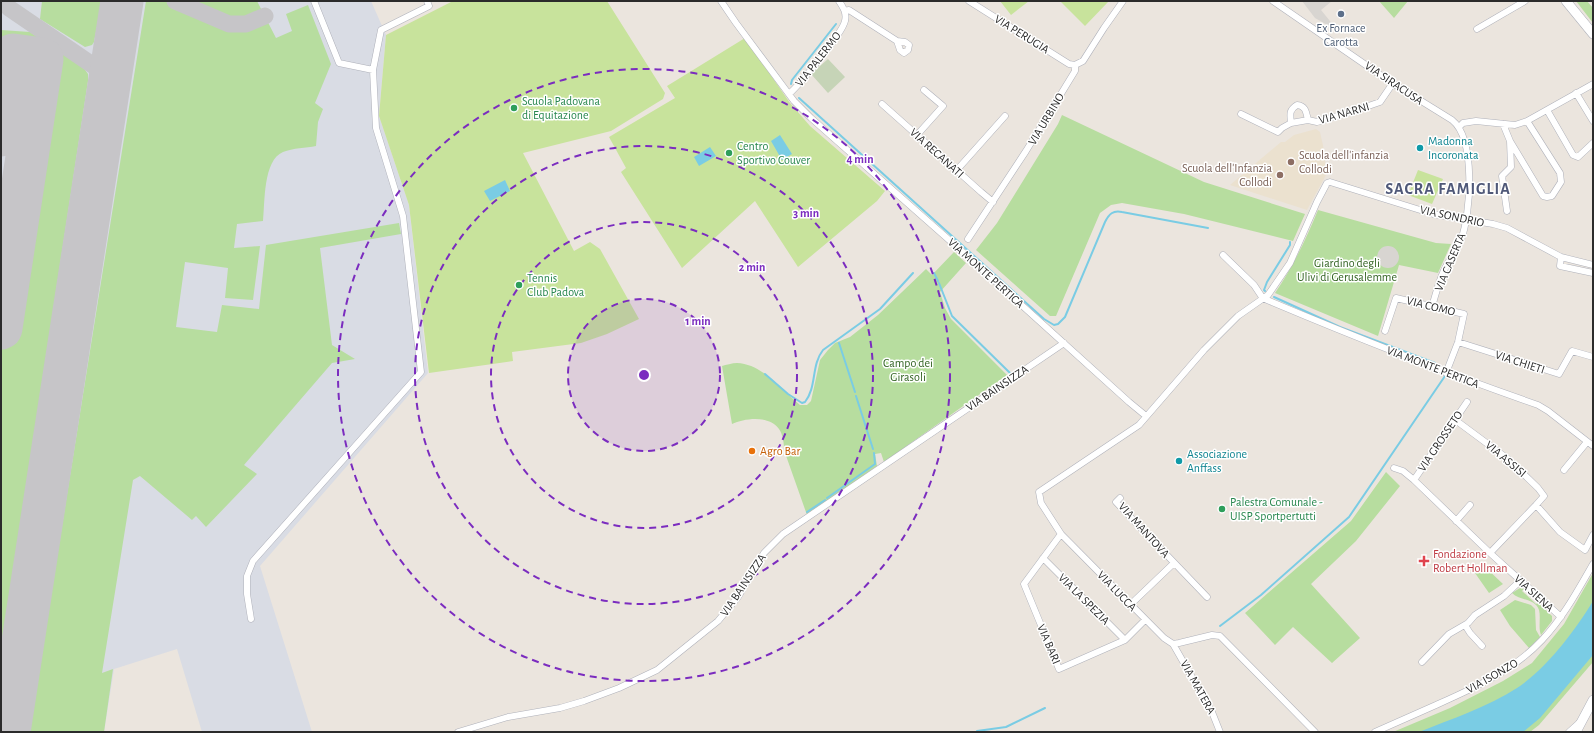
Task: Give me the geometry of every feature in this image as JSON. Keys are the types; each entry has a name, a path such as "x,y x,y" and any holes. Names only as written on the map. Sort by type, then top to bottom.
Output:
{"main road":[{"path":"1566,1 1593,34"},
{"path":"1576,732 1584,720 1593,700"}],"street":[{"path":"314,1 339,63 373,70"},
{"path":"251,619 247,594 247,576 253,561 421,372 403,216 376,128 373,70 381,30 429,6 428,1"},
{"name":"VIA MONTE PERTICA","path":"721,1 789,94 811,118 1146,416"},
{"path":"839,1 844,11 849,10 897,41"},
{"name":"VIA PERUGIA","path":"969,1 1070,64 1075,65"},
{"name":"VIA URBINO","path":"968,239 1047,118 1075,71 1075,65 1083,61 1123,1"},
{"name":"VIA SIRACUSA","path":"1273,1 1457,125"},
{"path":"1477,29 1525,1"},
{"name":"VIA PALERMO","path":"789,94 807,74 841,30 845,21 844,11"},
{"name":"VIA NARNI","path":"1241,114 1278,132 1291,123 1308,120 1317,122 1380,102 1393,83"},
{"path":"1457,125 1476,121 1515,125 1527,121 1593,84"},
{"path":"924,90 943,106"},
{"path":"1576,94 1593,121"},
{"path":"917,135 949,100"},
{"name":"VIA RECANATI","path":"882,104 956,171 993,202"},
{"name":"VIA NARNI","path":"1291,123 1290,113 1297,105 1303,106 1306,109 1308,120"},
{"path":"1547,110 1573,155 1578,157 1593,143"},
{"path":"956,171 1005,116"},
{"path":"1503,124 1510,141 1543,196 1552,196 1561,182 1560,173 1527,121"},
{"name":"VIA CASERTA","path":"1432,307 1442,274 1460,240 1466,220 1469,186 1467,154 1464,139 1457,125"},
{"path":"1507,211 1502,176 1511,167 1510,141"},
{"name":"VIA SONDRIO","path":"1265,298 1290,263 1317,202 1327,183 1330,182 1433,214 1494,224 1507,228 1561,257 1593,265"},
{"name":"VIA MONTE PERTICA","path":"1223,255 1254,285 1265,298 1324,324 1446,373 1538,405 1593,446"},
{"name":"VIA SONDRIO","path":"1561,257 1560,266 1593,274"},
{"path":"1146,416 1188,367 1232,322 1246,310 1265,298"},
{"name":"VIA COMO","path":"1385,331 1396,298 1464,314 1458,342 1446,373"},
{"name":"VIA CHIETI","path":"1458,342 1559,374 1572,351 1593,357"},
{"name":"VIA BAINSIZZA","path":"458,732 508,717 560,708 584,701 618,688 657,670 718,621 738,597 764,553 784,534 1064,343"},
{"name":"VIA GROSSETO","path":"1414,480 1467,402"},
{"name":"VIA LUCCA","path":"1146,416 1139,425 1039,492 1041,503 1061,534 1145,620 1164,638 1173,644"},
{"name":"VIA ASSISI","path":"1454,419 1508,459 1538,488 1544,496 1536,506"},
{"path":"1564,470 1587,442"},
{"name":"VIA SIENA","path":"1394,468 1403,471 1414,480 1520,581 1561,617"},
{"name":"VIA MANTOVA","path":"1120,498 1116,502 1207,597"},
{"path":"1456,521 1470,505"},
{"path":"1490,553 1536,506 1560,532 1585,550 1593,535"},
{"name":"VIA BARI","path":"1061,534 1024,584 1059,669 1125,640 1145,620"},
{"name":"VIA LA SPEZIA","path":"1043,558 1125,640"},
{"name":"VIA MANTOVA","path":"1131,604 1174,562"},
{"name":"VIA ISONZO","path":"1375,732 1477,686 1518,662 1533,650 1561,617 1593,564"},
{"path":"1422,662 1449,634 1465,625 1475,615 1509,592 1520,581"},
{"path":"1465,625 1482,646"},
{"path":"1173,644 1179,644 1212,635 1220,636 1315,732"},
{"name":"VIA MATERA","path":"1173,644 1212,712 1220,732"},
{"path":"1569,732 1576,724 1584,720"}],"shaded area":[{"path":"1,1 371,1 386,35 379,116 409,205 428,373 260,566 312,732 202,732 177,649 114,669 104,732 1,732"},
{"path":"1302,1 1332,1 1321,10 1338,31 1315,18"},
{"name":"Scuola dell'infanzia Collodi","path":"1316,129 1320,132 1324,150 1326,175 1307,210 1230,185 1281,142 1285,142 1294,135"},
{"path":"1388,246 1392,247 1398,253 1398,261 1392,267 1388,268 1384,267 1378,261 1377,257 1378,253 1384,247"}],"green space":[{"path":"42,1 102,1 94,42 92,45 85,47 40,19"},
{"path":"146,1 257,1 276,38 292,31 286,14 308,5 331,64 315,103 323,109 318,122 316,146 283,152 276,157 268,173 263,221 237,224 234,248 260,246 253,300 225,298 228,268 185,262 176,327 217,332 222,305 259,309 266,245 399,223 401,234 320,248 332,345 355,359 332,363 244,465 257,474 206,527 196,516 192,520 140,476 133,480 102,673 113,669 104,732 29,732"},
{"path":"453,1 607,1 665,93 663,99 611,131 523,153 574,251 590,242 600,249 639,319 607,334 581,343 512,352 513,361 429,373 409,205 379,116 386,35"},
{"path":"1000,1 1029,1 1011,15"},
{"path":"1060,1 1109,1 1085,26"},
{"path":"1379,1 1408,1 1394,18"},
{"path":"1576,1 1587,1 1593,8 1593,23"},
{"path":"1,30 30,32 83,67 88,74 88,81 1,653 1,328 42,60 13,55 1,135"},
{"name":"Centro Sportivo Couver","path":"745,38 790,103 810,126 885,191 877,201 798,267 755,201 682,268 621,172 626,168 609,137 675,98 667,86"},
{"path":"828,59 845,77 828,93 811,74"},
{"path":"1062,115 1204,182 1305,214 1293,241 1184,214 1122,203 1111,205 1100,213 1056,316 1050,316 976,250 997,223 1058,124"},
{"path":"1418,170 1443,179 1432,204 1408,195"},
{"name":"Giardino degli Ulivi di Gerusalemme","path":"1318,210 1436,243 1451,244 1438,273 1399,265 1378,336 1275,293 1299,253"},
{"name":"Campo dei Girasoli","path":"954,252 966,263 940,292 945,308 951,319 1007,375 884,462 881,453 875,454 877,466 807,515 784,450 783,439 779,429 769,421 757,419 743,420 732,424 722,366 737,363 746,364 755,368 771,379 800,405 807,405 811,401 820,360 828,350 835,343 850,337 878,315 926,269 932,275"},
{"path":"1386,472 1400,486 1356,541 1311,584 1360,638 1332,663 1293,627 1275,645 1245,613 1351,521"},
{"path":"1483,565 1503,584 1489,593 1475,573"},
{"path":"1593,573 1593,662 1539,725 1530,732 1393,732 1450,708 1503,681 1532,663 1564,624"},
{"path":"1520,588 1524,589 1522,591 1552,616 1552,621 1541,635 1540,613 1537,606 1531,601 1515,596 1512,593"},
{"path":"1515,600 1531,605 1535,609 1536,630 1540,637 1529,648 1510,626 1500,610"}],"water":[{"path":"780,135 792,154 782,160 771,141"},
{"path":"710,147 716,156 699,166 694,157"},
{"path":"505,180 510,191 490,201 484,191"},
{"path":"1593,601 1593,655 1540,718 1523,732 1419,732 1494,701 1506,695 1528,680 1549,660 1569,637"}],"waterway":[{"path":"791,84 792,80 836,24"},
{"path":"799,98 1044,319 1054,325 1058,324 1065,317 1105,222 1112,213 1122,212 1208,228"},
{"path":"1265,291 1267,282 1290,245 1290,242"},
{"path":"765,374 788,394 802,403 805,402 809,396 817,362 823,350 880,309 913,273"},
{"path":"934,273 938,281"},
{"path":"939,283 952,316 1010,373"},
{"path":"1274,297 1340,327 1435,363"},
{"path":"839,343 855,392"},
{"path":"1220,626 1261,595 1349,517 1445,376"},
{"path":"856,396 873,449"},
{"path":"827,498 875,464 874,453"},
{"path":"807,512 825,500"},
{"path":"977,731 1006,727 1045,708"}],"taxiway":[{"path":"3,1 9,8 110,77"},
{"path":"175,1 229,24 246,24 265,16"}],"runway":[{"path":"9,732 122,1"},
{"path":"1,135 13,55 42,59 1,328"}],"place":[{"name":"Ex Fornace Carotta","path":"1341,14"},
{"name":"Scuola Padovana di Equitazione","path":"514,108"},
{"name":"Madonna Incoronata","path":"1420,148"},
{"name":"Centro Sportivo Couver","path":"729,153"},
{"name":"Scuola dell'infanzia Collodi","path":"1291,162"},
{"name":"Scuola dell'Infanzia Collodi","path":"1280,175"},
{"name":"Tennis Club Padova","path":"519,285"},
{"name":"Agro Bar","path":"752,451"},
{"name":"Associazione Anffass","path":"1179,461"},
{"name":"Palestra Comunale - UISP Sportpertutti","path":"1222,509"},
{"name":"Fondazione Robert Hollman","path":"1424,561"}],"district":[{"name":"SACRA FAMIGLIA","path":"1448,188"}]}
